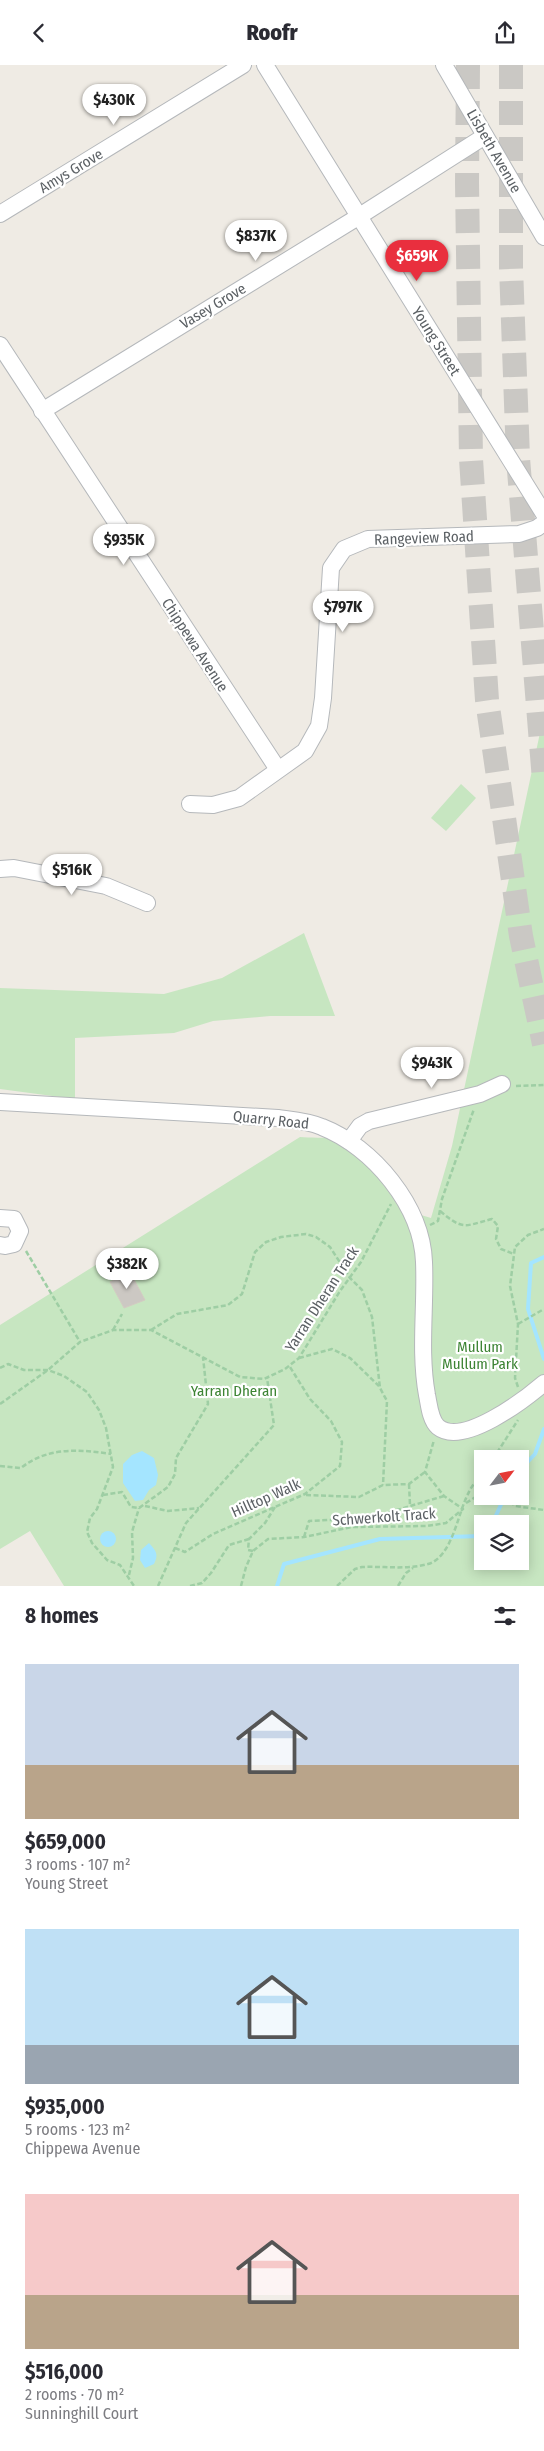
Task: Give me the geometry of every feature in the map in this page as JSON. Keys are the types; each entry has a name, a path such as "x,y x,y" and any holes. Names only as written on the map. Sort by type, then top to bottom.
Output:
{"street":[{"name":"Amys Grove","path":"0,214 243,65"},
{"name":"Young Street","path":"265,65 544,514"},
{"name":"Lisbeth Avenue","path":"444,65 544,237"},
{"name":"Vasey Grove","path":"42,411 358,217 485,136"},
{"name":"Chippewa Avenue","path":"0,345 277,768"},
{"name":"Rangeview Road","path":"190,804 213,805 239,798 277,768 305,751 318,727 323,698 331,568 344,549 368,539 519,534 537,528 544,523"},
{"path":"0,869 14,868 106,886 147,903"},
{"path":"349,1141 360,1126 369,1121 480,1093 502,1084"},
{"name":"Quarry Road","path":"0,1101 278,1117 311,1123 349,1141 382,1169 405,1201 417,1231 424,1260 423,1349 426,1389 431,1413 437,1426"},
{"path":"0,1218 9,1217 17,1222 20,1236 7,1244"},
{"path":"437,1426 449,1432 462,1432 501,1414 538,1388"}],"path":[{"path":"502,1084 544,1085"},
{"path":"417,1231 438,1221 480,1093"},
{"name":"Yarran Dheran Track","path":"0,1404 48,1371 80,1342 113,1331 151,1330 240,1377 267,1378 290,1367 299,1358 368,1251 398,1191"},
{"path":"440,1211 457,1225 467,1226 492,1219 498,1226 496,1239 501,1249 514,1254"},
{"path":"544,1229 521,1239 515,1247 510,1286 518,1324 544,1309"},
{"path":"151,1330 177,1314 228,1305 242,1294 255,1253 266,1242 281,1237 306,1234 316,1237 330,1247 350,1278 362,1290 372,1317 380,1388"},
{"path":"7,1244 25,1249 80,1342"},
{"path":"113,1331 122,1314"},
{"path":"299,1358 332,1349 350,1358 380,1388 387,1401 384,1485"},
{"path":"102,1495 122,1492 131,1507 139,1508 168,1487 174,1474 176,1458 208,1404 203,1357"},
{"path":"0,1368 8,1364 24,1370 48,1371 64,1376 87,1392 100,1410 106,1428 113,1467 97,1509 90,1518 87,1532 92,1543 107,1560 115,1561 129,1575 134,1586"},
{"name":"Hilltop Walk","path":"174,1548 185,1552 213,1534 276,1505 305,1495 340,1466 342,1442 331,1421 310,1399 290,1367"},
{"path":"158,1586 186,1523 274,1425 267,1378"},
{"path":"305,1495 359,1497 384,1485 409,1484 425,1472 437,1426"},
{"path":"0,1466 21,1468 31,1460 47,1453 56,1452 83,1450 111,1454"},
{"path":"425,1472 444,1496 463,1509"},
{"path":"409,1484 410,1505"},
{"path":"337,1586 356,1569 362,1567 414,1567 428,1565 440,1558 459,1520 468,1492 474,1484"},
{"path":"304,1537 310,1521 370,1518 444,1496"},
{"path":"465,1504 474,1498"},
{"path":"144,1505 168,1511 199,1508"},
{"path":"190,1586 202,1583 207,1578 229,1545 249,1539 265,1523 276,1505"},
{"path":"514,1505 544,1510"},
{"path":"129,1575 133,1558 132,1532 139,1508"},
{"name":"Schwerkolt Track","path":"253,1551 268,1539 304,1537 352,1527 428,1526 446,1523 463,1509"},
{"path":"241,1586 253,1551 248,1550 249,1539"},
{"path":"398,1586 406,1573 414,1567"}],"green space":[{"name":"Yarran Dheran","path":"544,714 544,1586 64,1586 30,1531 0,1549 0,1325 300,1137 331,1138 344,1143 354,1150 372,1169 401,1209 431,1218 452,1146"},
{"path":"461,784 476,798 446,831 431,818"},
{"path":"304,933 335,1016 270,1016 213,1021 174,1033 75,1038 75,1099 0,1089 0,988 164,994 222,978"}],"water":[{"path":"142,1451 154,1458 158,1475 156,1485 149,1490 143,1500 135,1501 123,1483 123,1464 132,1455"},
{"path":"105,1531 111,1531 116,1536 114,1545 105,1547 100,1542 100,1536"},
{"path":"149,1543 155,1551 156,1558 154,1564 145,1568 140,1560 141,1550"}],"building":[{"path":"130,1272 145,1300 124,1308 110,1282"}],"waterway":[{"path":"544,1257 531,1263 528,1309 544,1359"},
{"path":"529,1460 535,1454 544,1429"},
{"path":"496,1515 501,1505"},
{"path":"277,1586 284,1564 380,1539 474,1536"}],"tunnel":[{"path":"468,65 467,183 471,459 487,700 521,936 544,1044"},
{"path":"511,65 511,267 518,458 544,780"}],"park label":[{"name":"Mullum Mullum Park","path":"480,1356"}]}
